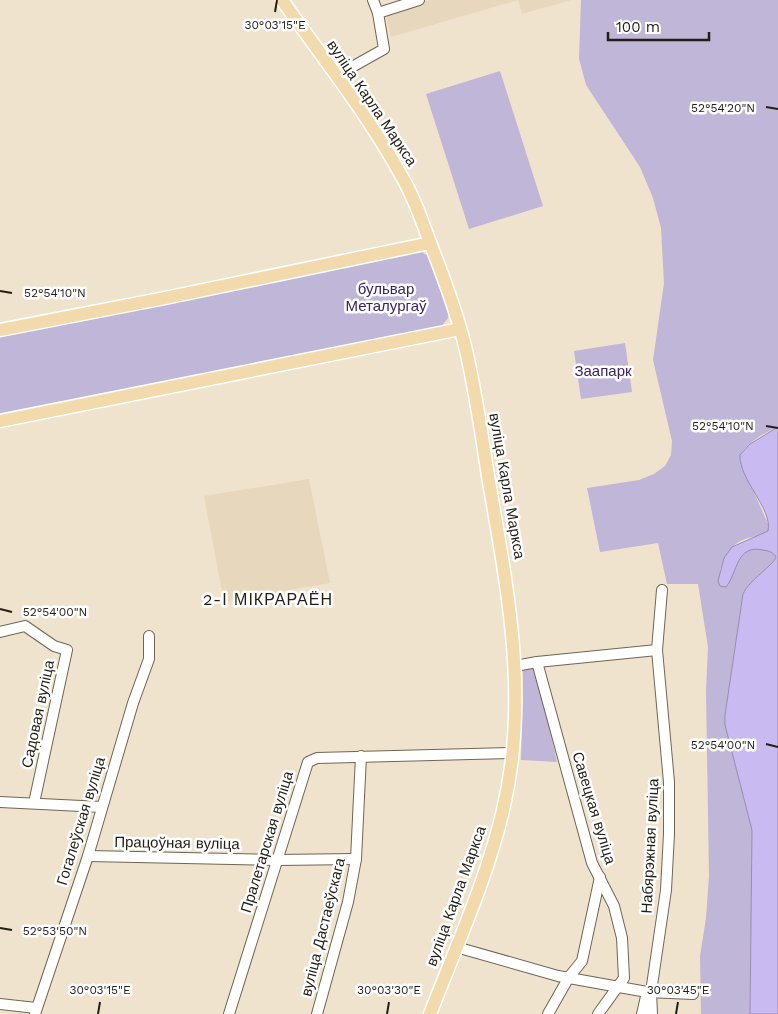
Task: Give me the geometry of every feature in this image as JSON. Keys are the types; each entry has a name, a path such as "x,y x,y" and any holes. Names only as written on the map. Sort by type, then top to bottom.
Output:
{"main road":[{"name":"вуліца Карла Маркса","path":"282,0 336,76 402,176 430,242 460,329 470,370 508,584 515,666 512,753 504,808 493,846 430,1014"},
{"path":"0,330 165,298 430,242"},
{"path":"0,421 460,329"}],"street":[{"path":"336,76 384,49 378,13 373,0"},
{"path":"378,13 418,0"},
{"name":"Набярэжная вуліца","path":"652,1014 649,992 666,890 668,834 669,782 657,650 662,590"},
{"name":"Садовая вуліца","path":"0,632 24,626 54,646 67,650 34,803"},
{"name":"Гогалеўская вуліца","path":"36,1011 88,856 133,703 149,659 149,636"},
{"path":"515,666 537,662 657,650"},
{"name":"Савецкая вуліца","path":"537,662 592,863 614,906 622,938 624,978 617,985 598,1014"},
{"name":"Пралетарская вуліца","path":"229,1014 308,762 317,758 362,756 512,753"},
{"name":"вуліца Дастаеўскага","path":"317,1014 348,902 356,859 362,756"},
{"path":"0,802 102,807"},
{"name":"Працоўная вуліца","path":"88,856 277,860 356,859"},
{"path":"548,1014 569,977 582,960 600,878"},
{"path":"456,947 569,977 649,992 693,994"},
{"path":"642,1014 649,992"},
{"path":"0,1004 36,1011"}],"shaded area":[{"path":"429,0 518,0 391,37 385,13"},
{"path":"518,0 571,0 522,14"},
{"path":"778,427 778,1014 750,1014 752,830 725,725 725,715 743,594 746,588 776,557 765,550 754,549 748,551 739,561 726,587 720,586 718,581 724,558 732,547 768,531 766,513 745,474 741,465 740,455 750,444"},
{"path":"309,479 330,583 224,602 204,496"}],"green space":[{"path":"581,0 778,0 778,427 760,436 749,445 741,455 740,461 769,526 766,533 742,540 733,546 729,550 720,571 728,585 739,559 748,551 763,549 776,557 746,588 743,594 725,715 725,725 752,830 750,1014 701,1014 700,956 706,918 709,876 706,690 708,647 698,584 667,584 658,543 600,552 587,488 639,480 654,474 665,466 671,455 672,441 653,360 664,283 661,228 653,198 640,167 586,85 579,59"},
{"path":"500,71 543,206 469,229 426,94"},
{"name":"бульвар Металургаў","path":"421,251 430,258 448,307 448,318 441,327 0,416 0,335"},
{"name":"Заапарк","path":"625,343 632,392 581,399 574,351"},
{"path":"536,667 557,762 521,760 523,668"}],"district":[{"name":"2-І МІКРАРАЁН","path":"268,599"}]}
